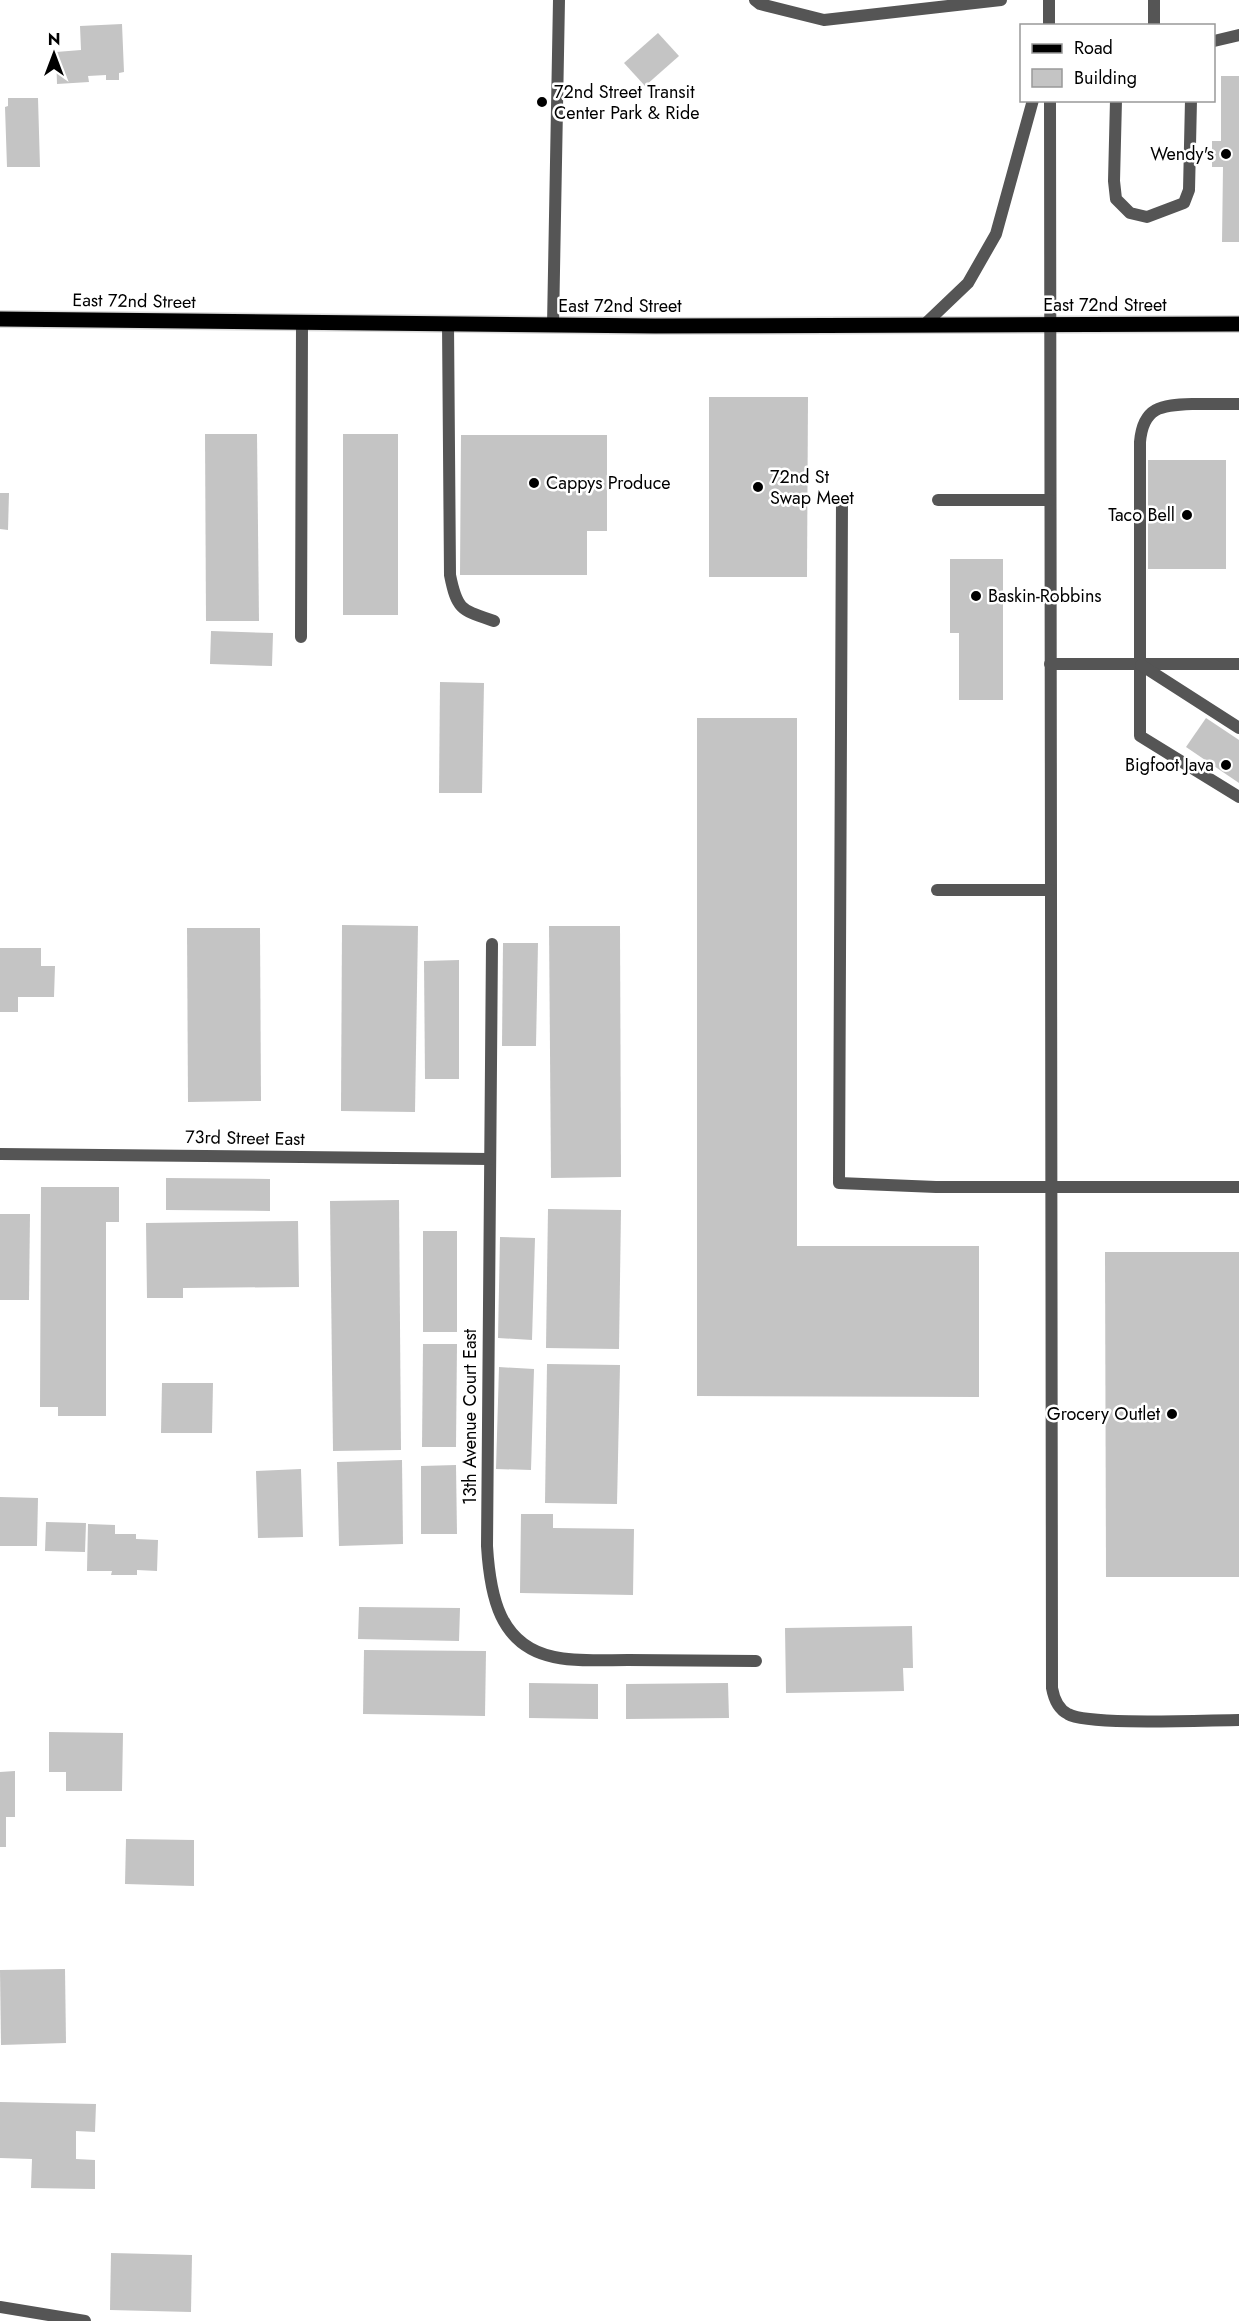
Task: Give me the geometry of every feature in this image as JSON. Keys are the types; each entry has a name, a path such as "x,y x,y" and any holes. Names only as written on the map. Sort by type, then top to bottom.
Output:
{"main road":[{"name":"East 72nd Street","path":"0,319 553,325 1239,324"}],"street":[{"path":"553,325 559,0"},
{"path":"755,0 760,4 824,20 1001,0"},
{"path":"1049,0 1049,24"},
{"path":"1154,0 1154,24"},
{"path":"1215,41 1239,34"},
{"path":"924,325 968,283 996,234 1032,102"},
{"path":"1050,102 1050,1672 1053,1697 1064,1712 1080,1718 1239,1720"},
{"path":"1116,102 1114,181 1116,199 1130,213 1147,217 1184,203 1189,190 1191,102"},
{"path":"301,637 302,323"},
{"path":"448,324 450,575 455,599 468,613 494,621"},
{"path":"1239,404 1166,405 1146,417 1140,442 1140,736 1239,797"},
{"path":"842,500 839,1183 936,1187 1239,1187"},
{"path":"938,500 1050,500"},
{"path":"1050,664 1239,664"},
{"path":"1140,664 1239,728"},
{"path":"937,890 1050,890"},
{"name":"13th Avenue Court East","path":"492,944 487,1546 494,1599 505,1625 528,1647 554,1657 591,1660 756,1661"},
{"name":"73rd Street East","path":"0,1154 490,1159"},
{"path":"0,2307 85,2321"}],"building":[{"path":"122,24 124,72 119,73 119,80 106,80 106,75 88,76 89,82 57,84 56,52 81,50 80,26"},
{"path":"658,33 679,56 645,86 624,63"},
{"name":"Wendy's","path":"1221,76 1239,76 1239,242 1222,242 1223,167 1212,167 1212,141 1221,141"},
{"path":"8,98 38,98 40,167 7,167 5,107 8,106"},
{"name":"72nd St Swap Meet","path":"709,397 808,397 807,577 709,577"},
{"path":"205,434 257,434 259,621 206,621"},
{"path":"343,434 398,434 398,615 343,615"},
{"name":"Cappys Produce","path":"461,435 607,435 607,531 587,531 587,575 460,575"},
{"name":"Taco Bell","path":"1148,460 1226,460 1226,569 1148,569"},
{"path":"0,493 9,493 8,530 0,529"},
{"name":"Baskin-Robbins","path":"950,559 1003,559 1003,700 959,700 959,633 950,633"},
{"path":"211,631 273,633 272,666 210,664"},
{"path":"440,682 484,683 482,793 439,793"},
{"path":"697,718 797,718 797,1246 979,1246 979,1397 697,1396"},
{"name":"Bigfoot Java","path":"1206,718 1239,740 1239,783 1186,747"},
{"path":"342,925 418,926 415,1112 341,1111"},
{"path":"549,926 620,926 621,1177 551,1178"},
{"path":"187,928 260,928 261,1101 188,1102"},
{"path":"503,943 538,943 536,1046 502,1046"},
{"path":"0,948 41,948 41,966 55,966 54,997 18,997 18,1012 0,1012"},
{"path":"459,960 459,1079 425,1079 424,961"},
{"path":"166,1178 270,1179 270,1211 166,1210"},
{"path":"41,1187 119,1187 119,1222 106,1222 106,1416 58,1416 58,1407 40,1407"},
{"path":"399,1200 401,1450 333,1451 330,1201"},
{"path":"548,1209 621,1210 619,1349 546,1348"},
{"path":"0,1214 30,1214 29,1300 0,1300"},
{"path":"298,1221 299,1287 183,1288 183,1298 147,1298 146,1223"},
{"path":"423,1231 457,1231 457,1332 423,1332"},
{"path":"500,1237 535,1238 532,1340 498,1338"},
{"name":"Grocery Outlet","path":"1105,1252 1239,1252 1239,1577 1106,1577"},
{"path":"423,1344 457,1344 456,1447 422,1447"},
{"path":"547,1364 620,1365 617,1504 545,1503"},
{"path":"499,1367 534,1369 531,1470 496,1469"},
{"path":"162,1383 213,1383 212,1433 161,1433"},
{"path":"402,1460 403,1544 339,1546 337,1462"},
{"path":"456,1465 457,1534 421,1534 421,1466"},
{"path":"301,1469 303,1537 258,1538 256,1471"},
{"path":"0,1497 38,1498 37,1546 0,1546"},
{"path":"521,1514 553,1514 553,1528 634,1529 633,1595 520,1593"},
{"path":"46,1522 86,1523 85,1552 45,1551"},
{"path":"88,1524 115,1525 115,1534 136,1534 136,1539 158,1540 157,1571 137,1570 137,1575 111,1575 112,1571 87,1571"},
{"path":"359,1607 460,1608 459,1641 358,1639"},
{"path":"912,1626 913,1668 903,1668 904,1691 786,1693 785,1628"},
{"path":"364,1650 486,1651 485,1716 363,1714"},
{"path":"529,1683 598,1684 598,1719 529,1718"},
{"path":"728,1683 729,1718 626,1719 626,1684"},
{"path":"49,1732 123,1733 122,1791 66,1791 66,1772 49,1772"},
{"path":"15,1771 15,1817 6,1817 6,1847 0,1847 0,1772"},
{"path":"126,1839 194,1840 194,1886 125,1884"},
{"path":"65,1969 66,2043 1,2045 0,1970"},
{"path":"0,2102 96,2104 95,2132 76,2131 76,2159 95,2160 95,2189 31,2188 32,2159 0,2158"},
{"path":"111,2253 192,2255 191,2312 110,2310"}],"place":[{"name":"72nd Street Transit Center Park & Ride","path":"542,102"},
{"name":"Wendy's","path":"1226,154"},
{"name":"Cappys Produce","path":"534,483"},
{"name":"72nd St Swap Meet","path":"758,487"},
{"name":"Taco Bell","path":"1187,515"},
{"name":"Baskin-Robbins","path":"976,596"},
{"name":"Bigfoot Java","path":"1226,765"},
{"name":"Grocery Outlet","path":"1172,1414"}]}
